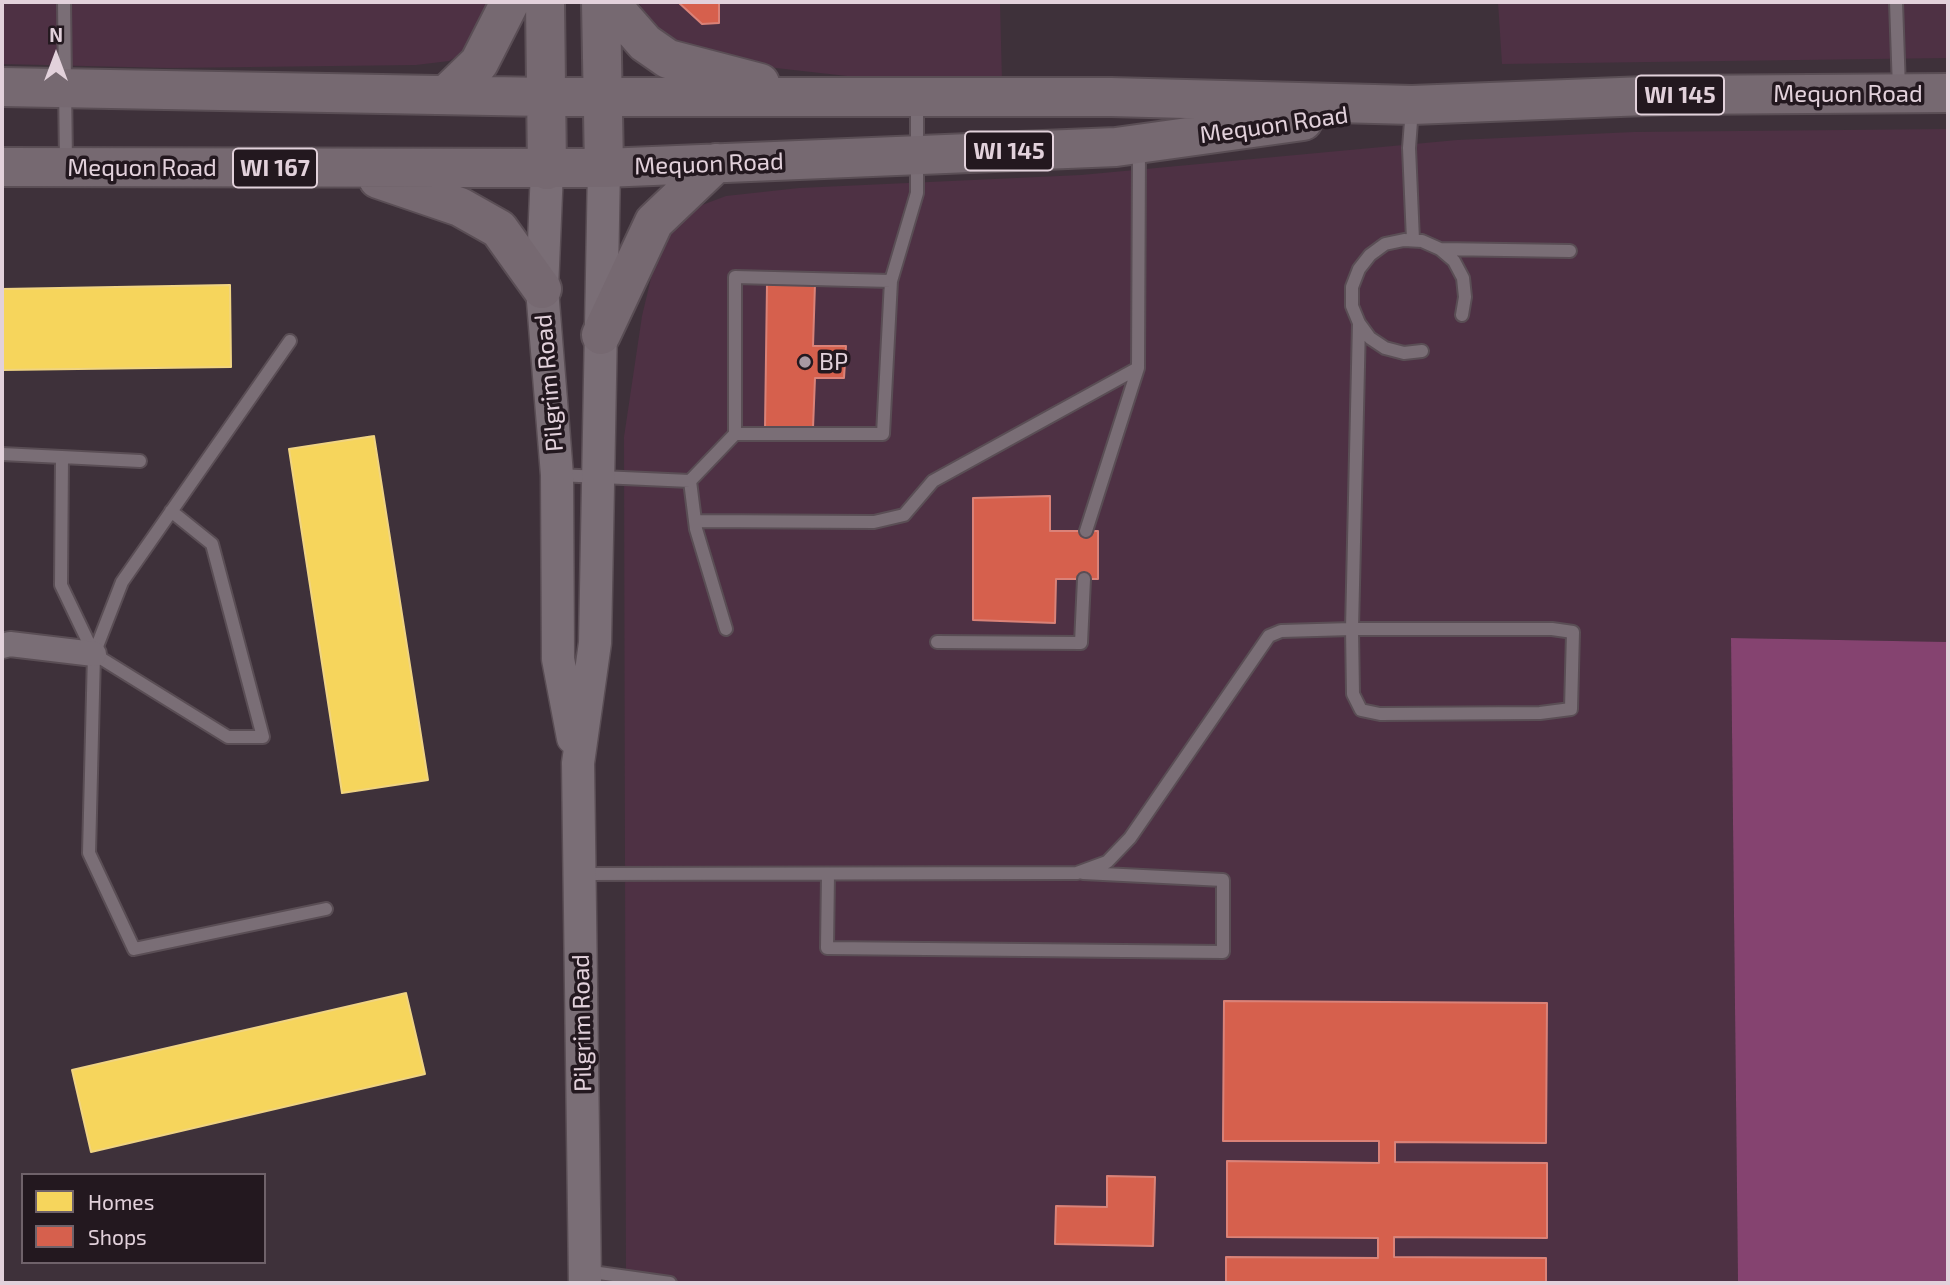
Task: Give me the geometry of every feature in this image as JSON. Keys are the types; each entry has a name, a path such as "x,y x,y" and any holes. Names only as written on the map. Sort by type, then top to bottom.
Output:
{"main road":[{"path":"446,95 479,63 510,2"},
{"name":"Pilgrim Road","path":"545,2 547,170"},
{"name":"Pilgrim Road","path":"601,2 604,168"},
{"name":"WI 145","path":"609,2 645,43 668,59 813,97"},
{"name":"Mequon Road","path":"2,87 545,97 1111,97 1412,105 1672,95 1948,93"},
{"name":"Mequon Road","path":"2,167 547,170 915,155 1139,144 1412,105"},
{"path":"601,335 654,222 716,163"},
{"path":"346,169 460,207 488,221 499,229 542,289"}],"street":[{"name":"Pilgrim Road","path":"585,1277 579,763 595,643 604,168"},
{"name":"Pilgrim Road","path":"547,170 542,289 557,475 558,659 579,763"},
{"path":"2,646 10,644 94,654"}],"lane":[{"path":"64,2 66,167"},
{"path":"1896,2 1899,93"},
{"path":"735,433 883,433 891,281 917,193 917,97"},
{"path":"1412,105 1409,148 1413,240"},
{"path":"1086,531 1138,368 1139,144"},
{"path":"1422,351 1404,353 1385,348 1370,338 1359,323 1352,306 1352,287 1359,270 1370,255 1385,244 1413,240 1440,249 1570,251"},
{"path":"1440,249 1454,261 1463,278 1465,296 1462,315"},
{"path":"557,475 690,481 735,433 735,277 891,281"},
{"path":"1077,873 1107,862 1129,838 1269,636 1280,631 1352,629 1573,632 1571,709 1527,713 1380,714 1361,710 1353,694 1352,629 1359,323"},
{"path":"290,341 122,582 94,654 89,853 134,948 326,909"},
{"path":"695,521 874,522 904,515 933,481 1138,368"},
{"path":"2,454 141,461"},
{"path":"62,457 61,585 94,654 228,737 263,737 212,544 171,511"},
{"path":"690,481 695,521 726,629"},
{"path":"937,642 1081,643 1084,579"},
{"path":"581,874 1077,873 1223,880 1223,952 827,948 828,874"},
{"path":"585,1277 670,1283"}],"shaded area":[{"path":"2,2 488,2 483,27 471,48 449,61 416,65 169,68 2,64"},
{"path":"639,2 1000,2 1002,81 891,81 767,67 676,46 650,29"},
{"path":"1498,2 1948,2 1948,58 1502,64"},
{"path":"1948,129 1948,642 1731,638 1738,1283 626,1283 624,437 642,316 656,257 665,233 694,208 726,196 799,188 1081,175 1457,140 1634,132"},
{"path":"1731,638 1948,642 1948,1283 1738,1283"}],"building: Homes":[{"path":"230,285 231,367 2,370 2,289"},
{"path":"374,436 428,780 342,793 289,449"},
{"path":"406,993 425,1074 91,1152 72,1070"}],"building: Shops":[{"path":"678,2 719,2 719,23 702,24"},
{"name":"BP","path":"767,284 815,284 813,346 846,346 844,378 815,378 813,428 765,428"},
{"path":"1050,496 1050,531 1098,531 1098,579 1056,579 1055,623 973,620 973,498"},
{"path":"1224,1001 1547,1003 1546,1143 1395,1142 1395,1162 1547,1163 1547,1238 1394,1237 1394,1257 1546,1258 1546,1283 1226,1283 1226,1257 1378,1258 1378,1238 1227,1237 1227,1161 1379,1163 1379,1141 1223,1141"},
{"path":"1107,1176 1155,1177 1153,1246 1055,1244 1056,1206 1107,1207"}],"place":[{"name":"BP","path":"805,362"}]}
